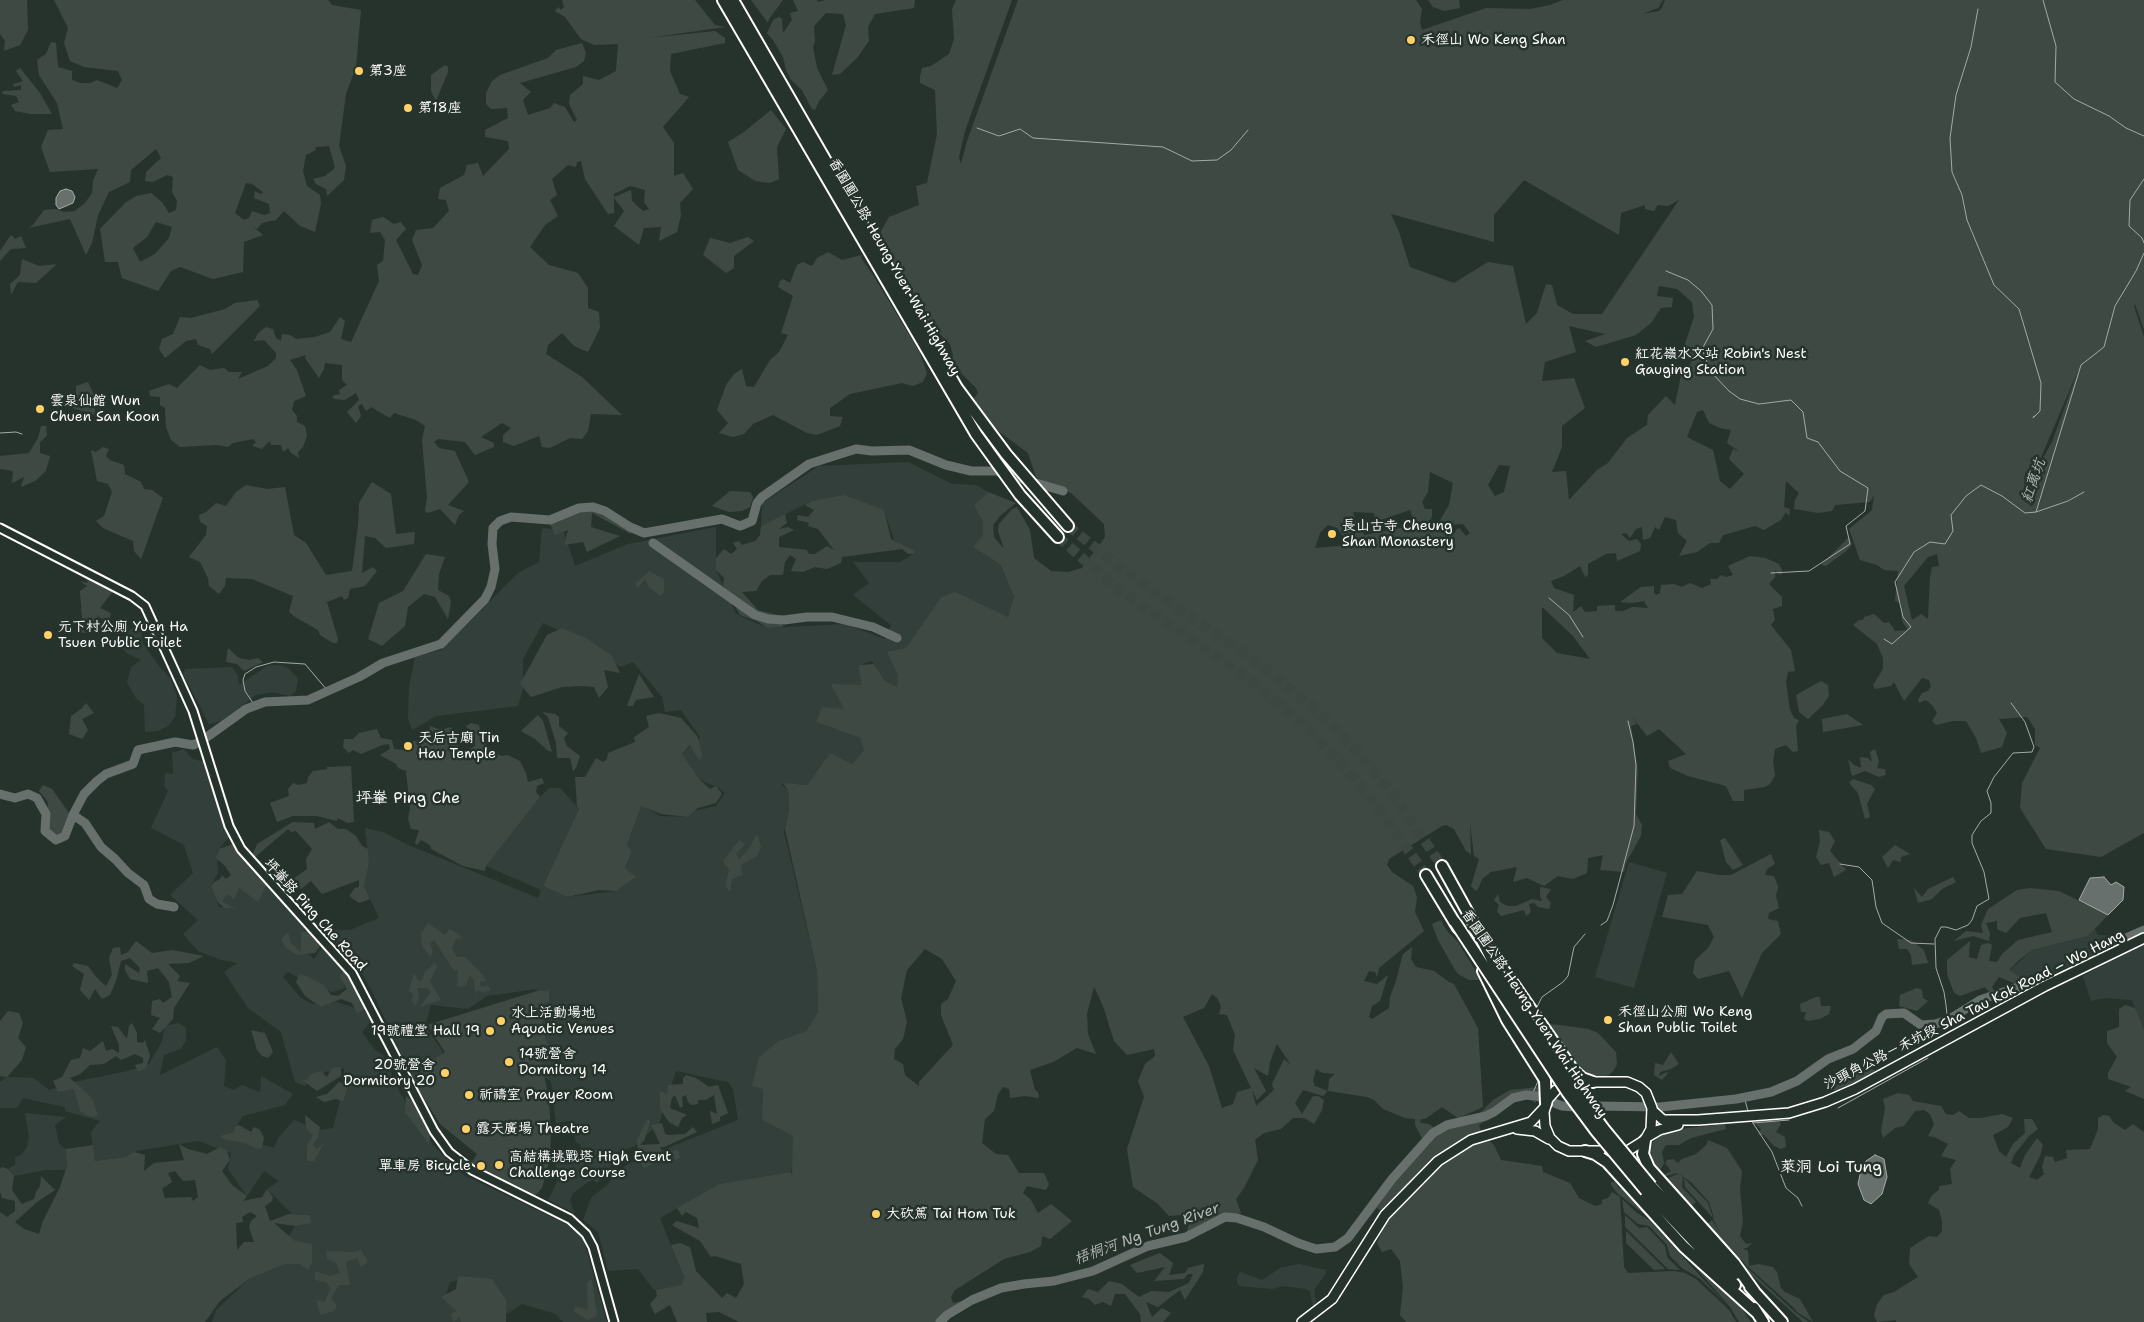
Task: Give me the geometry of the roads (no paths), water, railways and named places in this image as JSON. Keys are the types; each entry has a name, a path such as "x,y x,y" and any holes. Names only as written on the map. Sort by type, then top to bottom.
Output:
{"highway":[{"name":"香園圍公路 Heung Yuen Wai Highway","path":"723,0 752,41"},
{"name":"香園圍公路 Heung Yuen Wai Highway","path":"733,0 752,41 921,334 968,422 1007,479 1031,509 1058,537"},
{"name":"香園圍公路 Heung Yuen Wai Highway","path":"921,334 974,414 1068,526"},
{"name":"香園圍公路 Heung Yuen Wai Highway","path":"1442,866 1469,914 1498,973 1553,1060 1604,1129 1649,1189 1754,1291 1782,1322"},
{"name":"香園圍公路 Heung Yuen Wai Highway","path":"1426,875 1567,1092 1596,1131 1734,1283 1763,1322"},
{"path":"1469,914 1493,954 1576,1073 1582,1078 1593,1082"},
{"path":"1455,922 1484,973 1510,1025 1542,1075 1546,1084 1547,1102"},
{"path":"1646,1138 1643,1154 1649,1168 1734,1264 1754,1291"},
{"path":"1585,1151 1595,1154 1607,1162 1684,1247 1756,1312"}],"main road":[{"name":"沙頭角公路－禾坑段 Sha Tau Kok Road – Wo Hang","path":"1654,1116 1668,1121 1750,1117 1795,1112 1837,1097 2045,986 2144,938"},
{"path":"1578,1082 1627,1082 1642,1089 1650,1101 1654,1116 1646,1138"},
{"path":"1302,1322 1332,1299 1385,1215 1432,1166 1471,1140 1514,1129 1531,1122 1547,1102"},
{"path":"1547,1102 1546,1130 1552,1141"},
{"name":"沙頭角公路－禾坑段 Sha Tau Kok Road – Wo Hang","path":"1629,1150 1663,1128 1698,1120"},
{"path":"1514,1129 1535,1131 1569,1151 1600,1151"}],"street":[{"name":"坪輋路 Ping Che Road","path":"0,528 127,593 144,604 185,690 200,728 224,811 235,839 250,860 343,961 358,981 441,1142 454,1157 472,1170 566,1216 581,1228 593,1247 614,1322"}],"waterway":[{"path":"2043,0 2056,46 2055,82 2074,99 2144,136"},
{"path":"1978,9 1971,47 1956,95 1950,138 1952,172 1962,195 1967,220 1994,285 2019,309 2041,383 2040,411 2033,418 2034,416"},
{"path":"977,128 999,136 1020,129 1033,138 1163,147 1192,161 1217,160 1231,150 1248,130"},
{"name":"紅萬坑","path":"2144,179 2130,200 2129,226 2142,238 2144,243"},
{"name":"紅萬坑","path":"1884,639 1892,644 1911,627 1903,617 1895,582 1914,552 1930,542 1945,544 1953,531 1951,515 1966,496 1981,485 2002,496 2025,513 2036,512 2081,365 2104,347 2115,306 2136,271 2144,253"},
{"path":"1666,271 1688,280 1701,291 1712,305 1713,329 1702,349 1711,372 1729,391 1740,399 1759,404 1791,400 1803,412 1807,438 1818,442 1840,471 1868,488 1865,511 1846,526 1850,544 1809,571 1771,573"},
{"path":"0,433 16,432 22,434"},
{"path":"73,815 84,794 106,774 133,764 138,750 175,742 193,745 246,709 265,702 308,700 359,677 383,663 441,644 485,599 491,587 495,569 492,544 493,528 500,521 511,517 550,520 579,508 593,507 605,511 630,527 644,533 722,519 740,526 752,521 757,503 762,497 809,464 856,449 872,451 909,450 946,465 971,471 996,471 1063,491"},
{"path":"2036,512 2068,501 2084,492"},
{"path":"653,543 755,615 768,619 784,620 807,617 832,617 873,627 897,638"},
{"path":"1549,598 1569,615 1583,637"},
{"path":"255,706 245,691 243,680 245,674 256,667 274,662 305,664 327,690"},
{"path":"1944,1022 1947,1015 1946,1005 1936,968 1935,939 1941,927 1956,930 1968,925 1977,906 1989,899 1984,872 1972,843 1972,835 1981,821 1991,813 1991,803 1987,791 1994,777 2013,753 2032,752 2034,747 2025,722 2011,703"},
{"path":"1601,925 1607,921 1613,905 1634,826 1636,765 1628,721"},
{"path":"0,794 15,798 28,794 37,798 46,814 45,831 56,840 65,836 73,815 85,823 101,847 128,873 144,885 149,899 157,904 174,907"},
{"path":"1840,864 1859,867 1872,880 1876,907 1882,923 1911,943 1934,944"},
{"name":"梧桐河 Ng Tung River","path":"2119,941 2144,930"},
{"path":"1536,1009 1542,997 1563,982 1568,976 1574,947 1585,934"},
{"name":"梧桐河 Ng Tung River","path":"1595,1106 1660,1107 1736,1099 1771,1092 1797,1081 1828,1059 1853,1049 1876,1031 1882,1017 1886,1014 1904,1013 1921,1025 1935,1024 1948,1020 1980,1000 2021,986"},
{"path":"1838,1108 1928,1058"},
{"path":"1532,1095 1539,1079"},
{"name":"梧桐河 Ng Tung River","path":"940,1322 947,1315 972,1300 1001,1288 1054,1281 1093,1271 1148,1246 1186,1237 1225,1217 1237,1218 1264,1227 1316,1249 1335,1247 1348,1238 1392,1179 1433,1133 1447,1125 1486,1116 1513,1098 1526,1095 1537,1096 1562,1106 1575,1107"},
{"path":"1744,1097 1748,1111"},
{"path":"1751,1120 1772,1152 1786,1188 1798,1198 1802,1206"},
{"path":"1753,1123 1789,1120"}],"tunnel":[{"path":"1068,526 1146,587 1254,660 1315,709 1361,756 1390,790 1442,866"},
{"path":"1058,537 1119,590 1248,678 1302,723 1333,754 1374,802 1426,875"}],"place":[{"name":"禾徑山 Wo Keng Shan","path":"1411,40"},
{"name":"第3座","path":"359,71"},
{"name":"第18座","path":"408,108"},
{"name":"紅花嶺水文站 Robin's Nest Gauging Station","path":"1625,362"},
{"name":"雲泉仙館 Wun Chuen San Koon","path":"40,409"},
{"name":"長山古寺 Cheung Shan Monastery","path":"1332,534"},
{"name":"元下村公廁 Yuen Ha Tsuen Public Toilet","path":"48,635"},
{"name":"天后古廟 Tin Hau Temple","path":"408,746"},
{"name":"禾徑山公廁 Wo Keng Shan Public Toilet","path":"1608,1020"},
{"name":"水上活動場地 Aquatic Venues","path":"501,1021"},
{"name":"19號禮堂 Hall 19","path":"490,1031"},
{"name":"14號營舍 Dormitory 14","path":"509,1062"},
{"name":"20號營舍 Dormitory 20","path":"445,1073"},
{"name":"祈禱室 Prayer Room","path":"469,1095"},
{"name":"露天廣場 Theatre","path":"466,1129"},
{"name":"高結構挑戰塔 High Event Challenge Course","path":"499,1165"},
{"name":"單車房 Bicycle","path":"481,1166"},
{"name":"大砍篤 Tai Hom Tuk","path":"876,1214"}],"district":[{"name":"坪輋 Ping Che","path":"408,799"},
{"name":"萊洞 Loi Tung","path":"1831,1168"}]}
